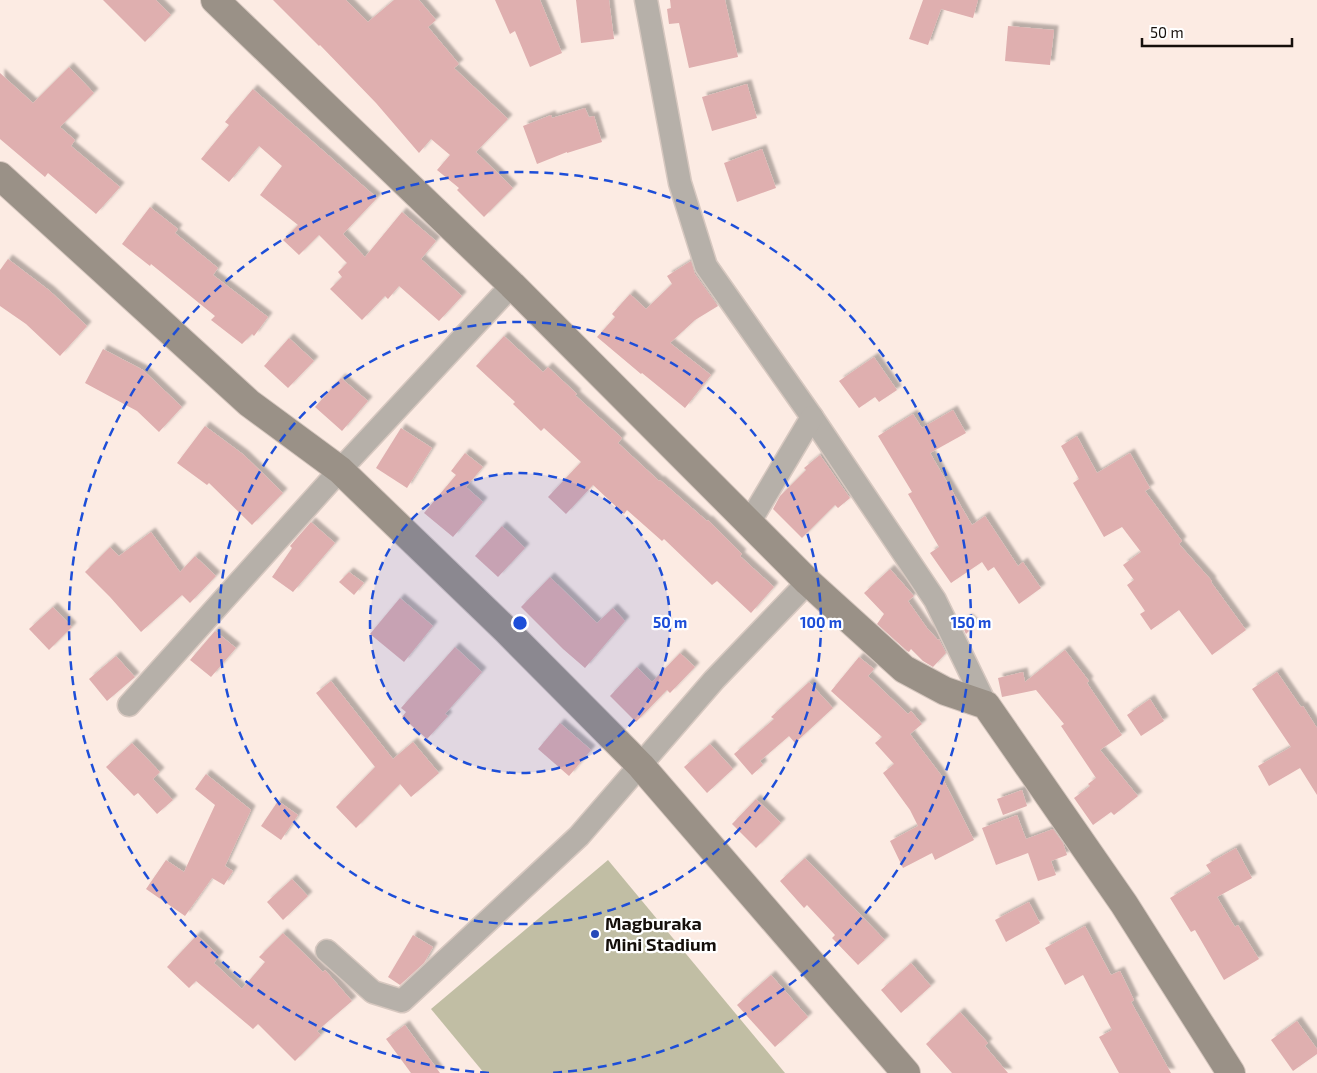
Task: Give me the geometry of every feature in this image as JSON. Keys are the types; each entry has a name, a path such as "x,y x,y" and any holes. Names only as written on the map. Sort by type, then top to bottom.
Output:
{"street":[{"path":"215,0 512,285 808,582 904,669 945,691 986,705"},
{"path":"646,0 680,183 706,266 812,417 935,600 986,705 1124,904 1231,1073"},
{"path":"0,176 249,403 340,470 506,630 640,766 906,1073"},
{"path":"129,705 340,470 512,285"},
{"path":"749,523 812,417"},
{"path":"327,951 373,992 402,1001 579,836 714,680 808,582"}],"shaded area":[{"name":"Magburaka Mini Stadium","path":"608,860 785,1073 484,1073 431,1009"}],"building":[{"path":"103,0 156,0 171,15 145,42"},
{"path":"273,0 346,0 368,22 394,0 419,0 436,20 428,27 459,64 454,68 508,119 476,152 513,188 484,217 457,190 459,188 437,170 450,155 431,139 419,153 376,103"},
{"path":"495,0 540,0 562,53 530,67 515,31 510,34"},
{"path":"576,0 609,0 614,39 581,43"},
{"path":"670,0 725,0 738,57 689,68 679,23 669,24 667,9 671,8"},
{"path":"923,0 978,0 973,18 941,9 928,45 909,39"},
{"path":"1008,26 1054,30 1050,65 1005,61"},
{"path":"69,67 94,93 60,127 75,140 71,146 120,187 96,214 48,173 45,177 0,139 0,73 33,103"},
{"path":"747,84 757,118 712,131 702,97"},
{"path":"253,89 377,198 343,234 365,257 402,212 436,241 421,259 462,296 439,321 399,286 388,299 385,296 362,320 330,289 342,277 338,272 347,263 319,235 299,255 283,240 298,225 260,195 282,166 259,146 229,182 201,159 229,125 225,122"},
{"path":"585,108 589,117 594,116 602,142 567,152 537,164 523,126 551,115 552,118"},
{"path":"762,149 776,188 737,202 724,163"},
{"path":"150,207 178,229 175,233 218,268 213,275 268,317 254,336 252,334 242,344 211,320 215,316 151,264 150,266 122,244"},
{"path":"8,259 50,291 87,326 60,356 26,324 0,306 0,270"},
{"path":"691,261 695,274 718,306 695,320 670,343 711,375 685,408 597,337 615,317 612,314 630,294 646,309 672,284 667,276"},
{"path":"504,336 543,372 548,367 577,394 575,395 622,438 618,443 659,481 708,520 742,554 740,556 774,587 751,613 717,581 712,585 664,539 662,541 627,510 624,514 593,485 566,514 548,497 581,462 544,428 541,431 513,404 515,402 476,366"},
{"path":"289,338 314,361 288,388 264,366"},
{"path":"103,349 143,370 182,407 159,432 137,411 85,383"},
{"path":"874,357 897,390 879,402 875,397 859,408 839,381"},
{"path":"341,378 368,401 342,431 315,407"},
{"path":"953,410 966,433 930,453 972,525 985,516 1018,566 1023,562 1041,588 1019,604 994,567 988,571 982,562 951,583 930,553 939,547 908,494 912,492 878,436 913,414 922,428"},
{"path":"205,426 244,455 283,493 252,525 209,483 207,485 177,463"},
{"path":"401,428 432,448 407,488 376,468"},
{"path":"1077,436 1097,473 1130,453 1150,488 1145,491 1182,541 1179,544 1212,581 1246,630 1212,655 1179,610 1151,630 1140,614 1145,611 1127,585 1134,580 1123,565 1141,552 1122,527 1104,537 1073,483 1079,479 1061,446"},
{"path":"465,453 483,467 466,487 483,502 453,537 424,513 456,475 451,471"},
{"path":"820,455 850,498 838,508 835,505 802,538 773,509 780,496 806,470 804,468"},
{"path":"311,522 335,543 293,592 272,577 292,548 290,546"},
{"path":"502,526 525,548 498,577 475,556"},
{"path":"151,532 180,572 195,556 216,576 190,603 182,595 141,632 85,572 110,547 119,556"},
{"path":"890,569 914,596 908,601 927,628 939,639 946,653 933,667 923,661 911,649 909,652 907,651 877,624 884,614 864,593"},
{"path":"349,572 364,583 354,595 339,582"},
{"path":"550,577 597,623 613,608 625,621 585,668 521,607"},
{"path":"400,598 433,626 404,662 370,634"},
{"path":"53,607 72,627 49,650 29,629"},
{"path":"968,618 975,625 966,634 961,623"},
{"path":"215,631 236,648 211,677 190,660"},
{"path":"455,647 482,672 445,714 448,716 427,739 402,717 406,712 401,708"},
{"path":"1065,650 1089,681 1087,683 1122,735 1100,750 1138,796 1114,815 1111,812 1093,825 1074,798 1090,786 1088,784 1096,778 1061,726 1064,724 1036,690 1002,697 998,678 1023,672 1025,682"},
{"path":"680,653 695,667 670,693 667,690 636,722 610,696 637,667 652,682"},
{"path":"116,656 135,677 107,701 89,679"},
{"path":"859,657 874,669 868,676 908,714 911,711 922,724 910,734 941,775 974,840 935,860 932,853 903,868 890,841 918,826 910,810 883,773 894,764 875,743 882,737 831,691"},
{"path":"1277,672 1317,728 1317,795 1300,768 1269,786 1258,766 1291,747 1252,689"},
{"path":"331,681 393,759 413,742 439,773 411,797 400,784 356,828 336,807 375,767 316,693"},
{"path":"809,682 833,708 795,743 789,736 760,761 763,765 752,775 734,754 774,719 771,717"},
{"path":"1150,699 1164,721 1141,736 1127,715"},
{"path":"560,723 591,750 569,776 538,749"},
{"path":"132,743 160,772 153,779 173,800 157,814 138,793 134,796 106,767"},
{"path":"710,744 733,769 707,793 684,767"},
{"path":"206,774 251,810 225,866 233,871 224,885 212,878 185,916 146,889 166,860 184,872 215,805 195,789"},
{"path":"1022,790 1027,806 1003,815 997,799"},
{"path":"756,799 781,823 756,848 732,824"},
{"path":"278,801 298,815 281,840 261,826"},
{"path":"1017,815 1026,839 1053,829 1063,843 1067,855 1051,861 1056,875 1038,881 1028,853 996,865 982,828"},
{"path":"1236,848 1252,878 1217,897 1235,927 1238,925 1259,959 1224,980 1195,930 1191,932 1170,898 1211,873 1206,865"},
{"path":"805,858 885,940 858,965 832,938 835,935 807,905 804,908 780,881"},
{"path":"292,879 308,896 283,920 267,902"},
{"path":"1029,902 1040,923 1006,942 995,920"},
{"path":"1085,926 1111,975 1120,971 1134,1000 1131,1002 1171,1073 1119,1073 1099,1037 1112,1030 1083,975 1065,985 1045,948"},
{"path":"283,933 323,972 325,970 352,1001 317,1031 321,1035 295,1061 258,1024 253,1029 196,981 189,988 167,967 197,935 219,956 214,963 242,989 265,962 259,957"},
{"path":"413,935 433,947 424,963 400,985 388,977"},
{"path":"911,963 931,986 901,1013 881,990"},
{"path":"771,975 808,1017 775,1047 737,1005"},
{"path":"960,1012 988,1043 985,1046 1008,1073 952,1073 926,1044"},
{"path":"1297,1021 1317,1049 1317,1054 1293,1071 1271,1040"},
{"path":"405,1025 440,1073 411,1073 386,1039"}],"place":[{"name":"Magburaka Mini Stadium","path":"595,934"}]}
